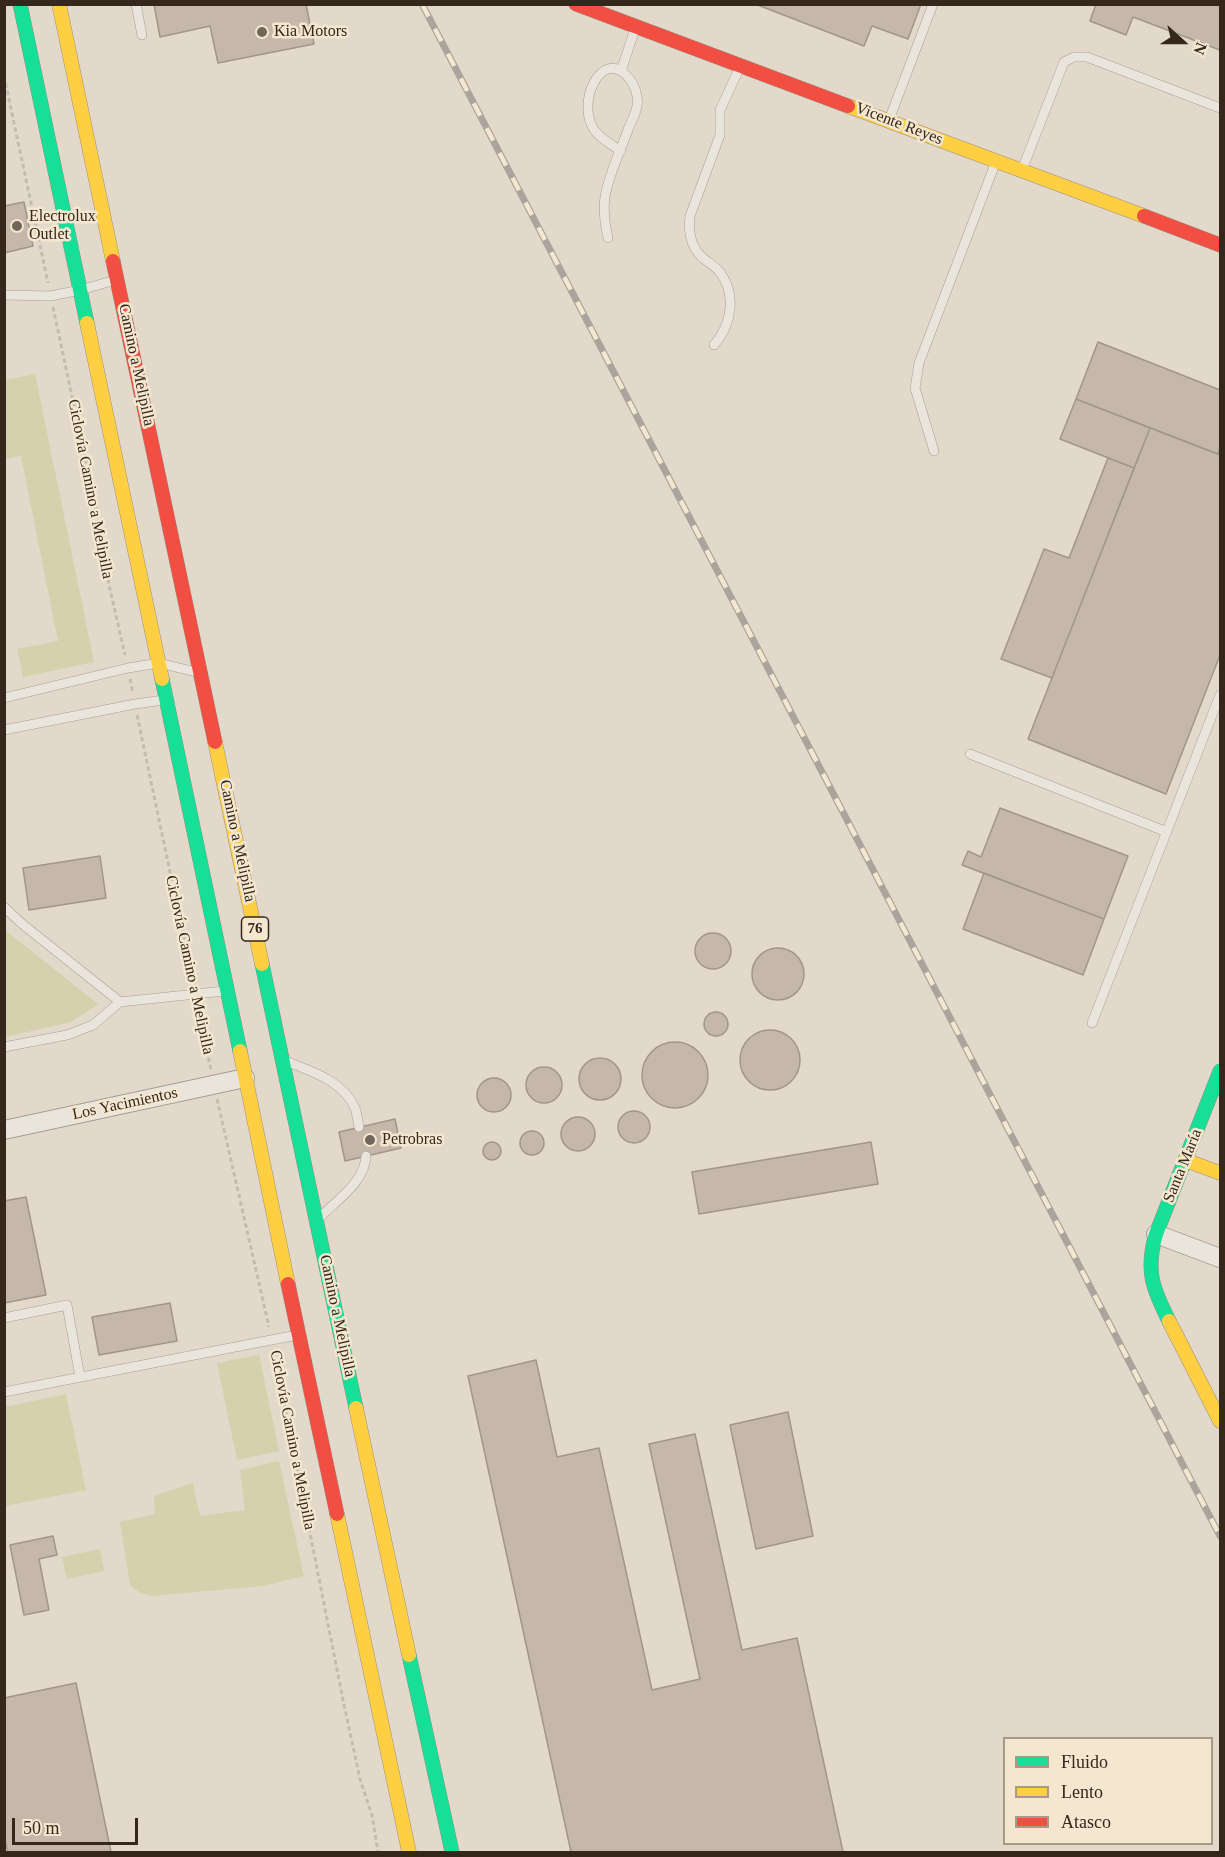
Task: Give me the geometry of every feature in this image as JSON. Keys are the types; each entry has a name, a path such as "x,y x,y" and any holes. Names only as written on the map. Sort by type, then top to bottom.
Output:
{"main road":[{"name":"76","path":"20,4 298,1334 360,1599 409,1852"},
{"name":"Camino a Melipilla","path":"59,4 283,1060 391,1593 452,1852"},
{"name":"Vicente Reyes","path":"576,4 1221,245"},
{"name":"Santa María","path":"1212,1391 1155,1293 1150,1276 1150,1251 1221,1071"},
{"path":"1185,1160 1221,1173"},
{"path":"1212,1391 1221,1421"}],"street":[{"name":"Los Yacimientos","path":"4,1130 245,1078"},
{"path":"1156,1234 1221,1258"}],"lane":[{"path":"136,4 142,35"},
{"path":"889,120 933,4"},
{"path":"621,71 636,26"},
{"path":"1022,171 1064,63 1074,57 1087,57 1221,108"},
{"path":"714,345 722,336 730,315 729,292 719,272 704,259 693,244 689,226 690,216 720,135 720,110 741,65"},
{"path":"608,238 605,198 637,105 632,83 621,71 610,69 597,77 590,90 588,117 596,132 621,151"},
{"path":"934,451 915,388 919,363 996,162"},
{"path":"4,295 50,296 81,290 117,279"},
{"path":"4,698 128,668 159,663 202,673"},
{"path":"1092,1023 1221,695"},
{"path":"4,730 166,699"},
{"path":"970,754 1167,832"},
{"path":"4,907 120,1002"},
{"path":"4,1047 67,1035 93,1025 120,1002 227,991"},
{"path":"283,1060 320,1075 338,1087 355,1109 359,1127"},
{"path":"316,1221 358,1179 364,1168 366,1156"},
{"path":"4,1318 68,1305 80,1377"},
{"path":"4,1392 298,1334"}],"path":[{"name":"Ciclovía Camino a Melipilla","path":"4,76 103,542 109,585 214,1084 271,1340 343,1700 360,1779 372,1815 378,1852"}],"shaded area":[{"path":"35,374 94,662 23,677 17,649 58,641 21,456 5,459 5,380"},
{"path":"5,930 98,1004 71,1022 5,1037"},
{"path":"259,1355 279,1451 237,1460 217,1363"},
{"path":"66,1394 86,1490 5,1506 5,1407"},
{"path":"279,1461 304,1576 263,1586 152,1596 140,1593 130,1585 120,1522 155,1514 154,1496 193,1483 200,1516 245,1510 240,1470"},
{"path":"100,1549 104,1571 67,1579 62,1557"}],"building":[{"name":"Kia Motors","path":"154,4 306,4 314,44 218,63 210,26 160,37"},
{"path":"755,4 921,4 908,39 872,26 864,46"},
{"path":"1096,4 1220,4 1220,50 1133,17 1126,35 1090,21"},
{"name":"Electrolux Outlet","path":"24,202 33,246 4,253 4,206"},
{"path":"1098,342 1220,390 1220,448 1218,454 1076,399"},
{"path":"1076,399 1150,428 1134,468 1060,439"},
{"path":"1150,428 1220,455 1220,655 1166,794 1028,739"},
{"path":"1108,458 1134,468 1052,678 1001,659 1044,549 1069,558"},
{"path":"1000,808 1128,856 1104,919 962,865 968,851 981,857"},
{"path":"100,856 106,898 29,910 23,868"},
{"path":"984,873 1104,919 1083,975 963,929"},
{"path":"713,933 726,938 731,951 726,964 713,969 700,964 695,951 700,938"},
{"path":"778,948 788,950 796,956 802,964 804,974 802,984 796,992 788,998 778,1000 768,998 760,992 754,984 752,974 754,964 760,956 768,950"},
{"path":"716,1012 725,1015 728,1024 725,1033 716,1036 707,1033 704,1024 707,1015"},
{"path":"764,1030 776,1030 792,1038 798,1048 800,1060 798,1072 792,1082 776,1090 764,1090 748,1082 740,1066 740,1054 748,1038"},
{"path":"675,1042 687,1045 698,1052 705,1063 708,1075 705,1087 698,1098 687,1105 675,1108 663,1105 652,1098 645,1087 642,1075 645,1063 652,1052 663,1045"},
{"path":"600,1058 615,1064 621,1079 615,1094 600,1100 585,1094 579,1079 585,1064"},
{"path":"544,1067 557,1072 562,1085 557,1098 544,1103 531,1098 526,1085 531,1072"},
{"path":"494,1078 506,1083 511,1095 506,1107 494,1112 482,1107 477,1095 482,1083"},
{"path":"634,1111 646,1115 650,1127 646,1139 634,1143 622,1139 618,1127 622,1115"},
{"path":"578,1117 590,1122 595,1134 590,1146 578,1151 566,1146 561,1134 566,1122"},
{"name":"Petrobras","path":"395,1119 401,1148 345,1161 339,1132"},
{"path":"532,1131 541,1134 544,1143 541,1152 532,1155 523,1152 520,1143 523,1134"},
{"path":"492,1142 498,1145 501,1151 498,1157 492,1160 486,1157 483,1151 486,1145"},
{"path":"871,1142 878,1184 699,1214 692,1172"},
{"path":"26,1197 46,1295 4,1303 4,1201"},
{"path":"170,1303 177,1341 99,1355 92,1317"},
{"path":"536,1360 557,1457 599,1448 652,1690 700,1679 649,1444 695,1434 742,1650 797,1638 843,1852 571,1852 468,1376"},
{"path":"788,1412 813,1536 756,1549 730,1425"},
{"path":"53,1536 57,1555 39,1559 49,1610 24,1615 10,1545"},
{"path":"76,1683 111,1852 8,1852 4,1837 4,1698"}],"railway":[{"path":"422,4 1220,1536"}],"traffic: fast":[{"path":"20,4 87,323"},
{"path":"162,679 240,1051"},
{"path":"262,964 356,1408"},
{"path":"1169,1321 1152,1279 1153,1247 1156,1234 1220,1071"},
{"path":"409,1655 452,1852"}],"traffic: slow":[{"path":"59,4 113,261"},
{"path":"848,106 1144,216"},
{"path":"87,323 162,679"},
{"path":"215,742 262,964"},
{"path":"240,1051 288,1284"},
{"path":"1185,1160 1220,1173"},
{"path":"1169,1321 1220,1421"},
{"path":"356,1408 409,1655"},
{"path":"337,1514 409,1852"}],"traffic: jam":[{"path":"576,4 848,106"},
{"path":"1144,216 1220,245"},
{"path":"113,261 215,742"},
{"path":"288,1284 337,1514"}],"place":[{"name":"Kia Motors","path":"262,32"},
{"name":"Electrolux Outlet","path":"17,226"},
{"name":"Petrobras","path":"370,1140"}]}
